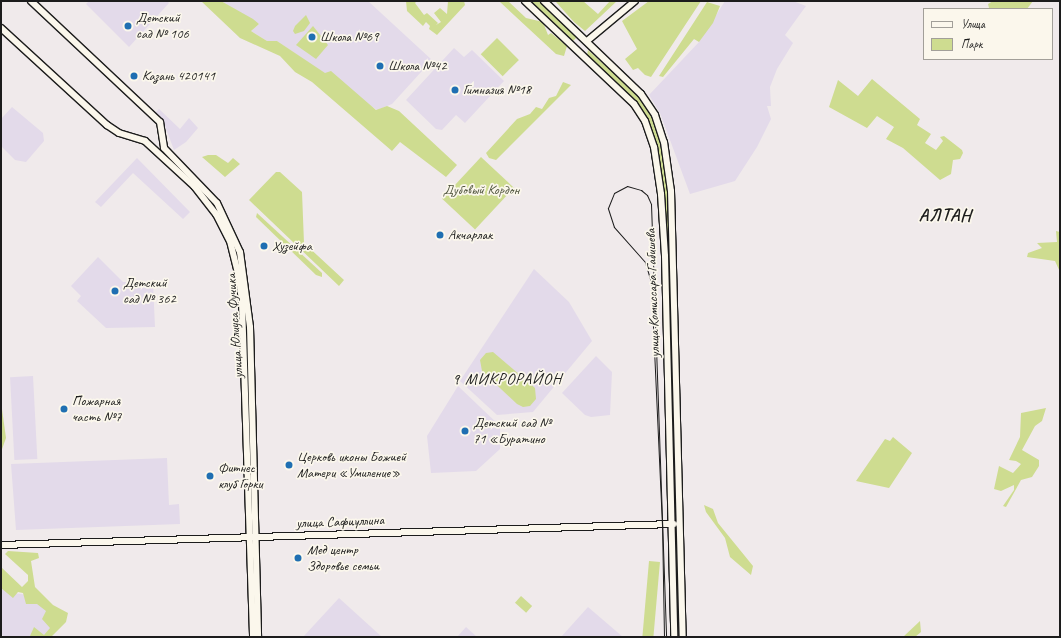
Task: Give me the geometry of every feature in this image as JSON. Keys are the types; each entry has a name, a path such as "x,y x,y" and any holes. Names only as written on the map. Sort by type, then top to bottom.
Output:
{"street":[{"path":"31,1 155,117 163,132 164,149 152,146"},
{"name":"улица Комиссара Габишева","path":"525,1 629,98 640,111 650,132 661,194 665,256 674,637"},
{"name":"улица Комиссара Габишева","path":"544,1 649,104 660,126 668,159 671,196 683,637"},
{"path":"587,42 635,1"},
{"name":"улица Юлиуса Фучика","path":"1,28 111,128 141,139 152,146 204,196 230,241 239,277 248,362"},
{"name":"улица Юлиуса Фучика","path":"164,149 207,190 233,233 245,274 253,536 258,637"},
{"name":"улица Сафиуллина","path":"1,545 253,536 680,524"},
{"name":"улица Юлиуса Фучика","path":"253,536 253,637"}],"shaded area":[{"name":"Детский сад № 106","path":"89,1 167,1 169,3 129,47 86,4"},
{"path":"221,1 368,1 432,60 392,104 377,110 277,41 267,41 251,31 259,24"},
{"path":"725,1 793,1 806,6 785,35 793,43 777,69 770,87 771,106 767,106 771,119 757,147 735,181 690,194 660,113 649,95 699,42"},
{"name":"Гимназия №18","path":"454,48 464,57 472,50 504,81 465,123 456,115 442,130 436,129 406,100"},
{"path":"12,107 43,133 44,141 26,162 15,160 1,146 1,119"},
{"path":"159,109 180,129 189,118 198,128 186,142 174,150 165,126 155,113"},
{"path":"137,158 190,212 183,219 133,173 101,207 95,202"},
{"name":"Детский сад № 362","path":"98,257 123,282 153,283 155,327 106,328 77,301 81,296 71,286"},
{"path":"534,269 569,302 592,341 533,412 497,415 460,381"},
{"path":"596,356 612,372 610,415 591,417 585,415 562,393"},
{"path":"33,376 37,459 14,460 10,377"},
{"name":"Детский сад № 71 «Буратино","path":"458,386 500,426 500,449 476,471 431,473 427,436"},
{"path":"167,458 169,505 179,504 180,524 16,530 11,464"},
{"path":"4,584 14,593 28,595 64,617 45,637 5,637 1,634 1,588"},
{"path":"339,598 382,637 303,637"},
{"path":"588,607 623,637 561,637"},
{"path":"466,627 477,637 457,637"}],"green space":[{"path":"201,1 221,1 253,19 259,24 251,31 267,41 277,41 325,73 331,71 376,110 387,106 399,111 457,165 446,177 400,142 392,151 312,82 295,72 280,56 240,38"},
{"path":"406,1 417,1 415,3 424,15 427,13 438,23 436,25 441,22 434,13 440,8 447,14 448,1 464,1 465,5 437,35 429,29 430,26 426,22 423,26 407,11"},
{"path":"508,1 526,18 543,22 548,35 551,33 567,46 564,56 556,54 500,2"},
{"path":"529,1 539,1 577,37 572,42"},
{"path":"583,1 598,14 610,1 617,1 585,31 574,22 556,2"},
{"path":"649,1 701,1 651,77 645,75 638,68 633,70 625,59 637,49 622,21"},
{"path":"993,1 1033,1 1028,8 989,8 988,4"},
{"path":"707,2 720,6 713,23 699,42 694,39 663,77 659,76"},
{"path":"306,15 310,23 304,31 295,34 293,31 295,26"},
{"path":"313,26 328,45 316,59 296,45"},
{"path":"497,38 519,60 503,76 481,54"},
{"path":"588,50 633,91 647,108 657,128 670,195 672,292 667,292 665,223 657,154 631,98 587,55"},
{"path":"872,79 920,119 917,125 931,134 925,143 936,150 943,141 940,137 944,136 962,150 963,153 960,159 953,160 951,174 940,180 903,148 886,139 894,127 877,116 867,128 829,107 838,80 858,96"},
{"path":"563,82 571,85 496,160 489,158 486,153 517,119 530,114 536,107 542,109 549,98 556,96"},
{"path":"216,155 228,163 233,158 240,164 225,177 202,157"},
{"name":"Дубовый Кордон","path":"481,157 514,188 475,229 442,199"},
{"path":"276,172 280,172 302,192 304,243 344,280 339,286 249,200"},
{"path":"257,213 322,273 322,277 316,275 256,217"},
{"path":"1056,231 1060,232 1060,272 1055,261 1027,257 1028,253 1042,248 1037,243 1057,242"},
{"path":"493,352 535,388 536,399 530,406 523,407 517,404 482,371 480,360 486,353"},
{"path":"1,402 6,438 1,452"},
{"path":"1046,408 1042,421 1035,426 1022,450 1039,460 1039,466 1032,477 1021,480 1006,507 1003,506 1014,490 1014,485 1001,491 994,489 999,466 1013,473 1021,464 1016,461 1009,460 1020,437 1021,413"},
{"path":"893,437 912,453 889,488 856,481 885,439 890,441"},
{"path":"704,505 713,509 718,523 753,566 751,575 730,557 725,538 706,512"},
{"path":"8,551 38,553 39,558 31,561 35,587 53,605 68,613 66,622 51,637 30,636 34,627 44,635 50,628 42,619 46,611 37,604 26,604 23,593 18,592 13,598 1,588 1,567 22,587 28,581 28,575 5,554"},
{"path":"649,561 660,562 653,637 642,637"},
{"path":"521,596 532,606 526,613 515,603"},
{"path":"920,621 921,632 915,637 903,637"}],"tram line":[{"path":"664,637 662,525 651,282 645,262 614,227 608,208 614,193 627,186 641,190 647,195 651,204 666,637"}],"place":[{"name":"Детский сад № 106","path":"128,26"},
{"name":"Школа №69","path":"312,37"},
{"name":"Школа №42","path":"380,66"},
{"name":"Казань 420141","path":"134,76"},
{"name":"Гимназия №18","path":"455,90"},
{"name":"Акчарлак","path":"440,235"},
{"name":"Хузейфа","path":"264,246"},
{"name":"Детский сад № 362","path":"115,291"},
{"name":"Пожарная часть №7","path":"64,409"},
{"name":"Детский сад № 71 «Буратино","path":"465,431"},
{"name":"Церковь иконы Божией Матери «Умиление»","path":"289,465"},
{"name":"Фитнес клуб Горки","path":"210,476"},
{"name":"Мед центр Здоровье семьи","path":"298,558"}],"district":[{"name":"АЛТАН","path":"945,215"},
{"name":"9 МИКРОРАЙОН","path":"507,379"}]}
